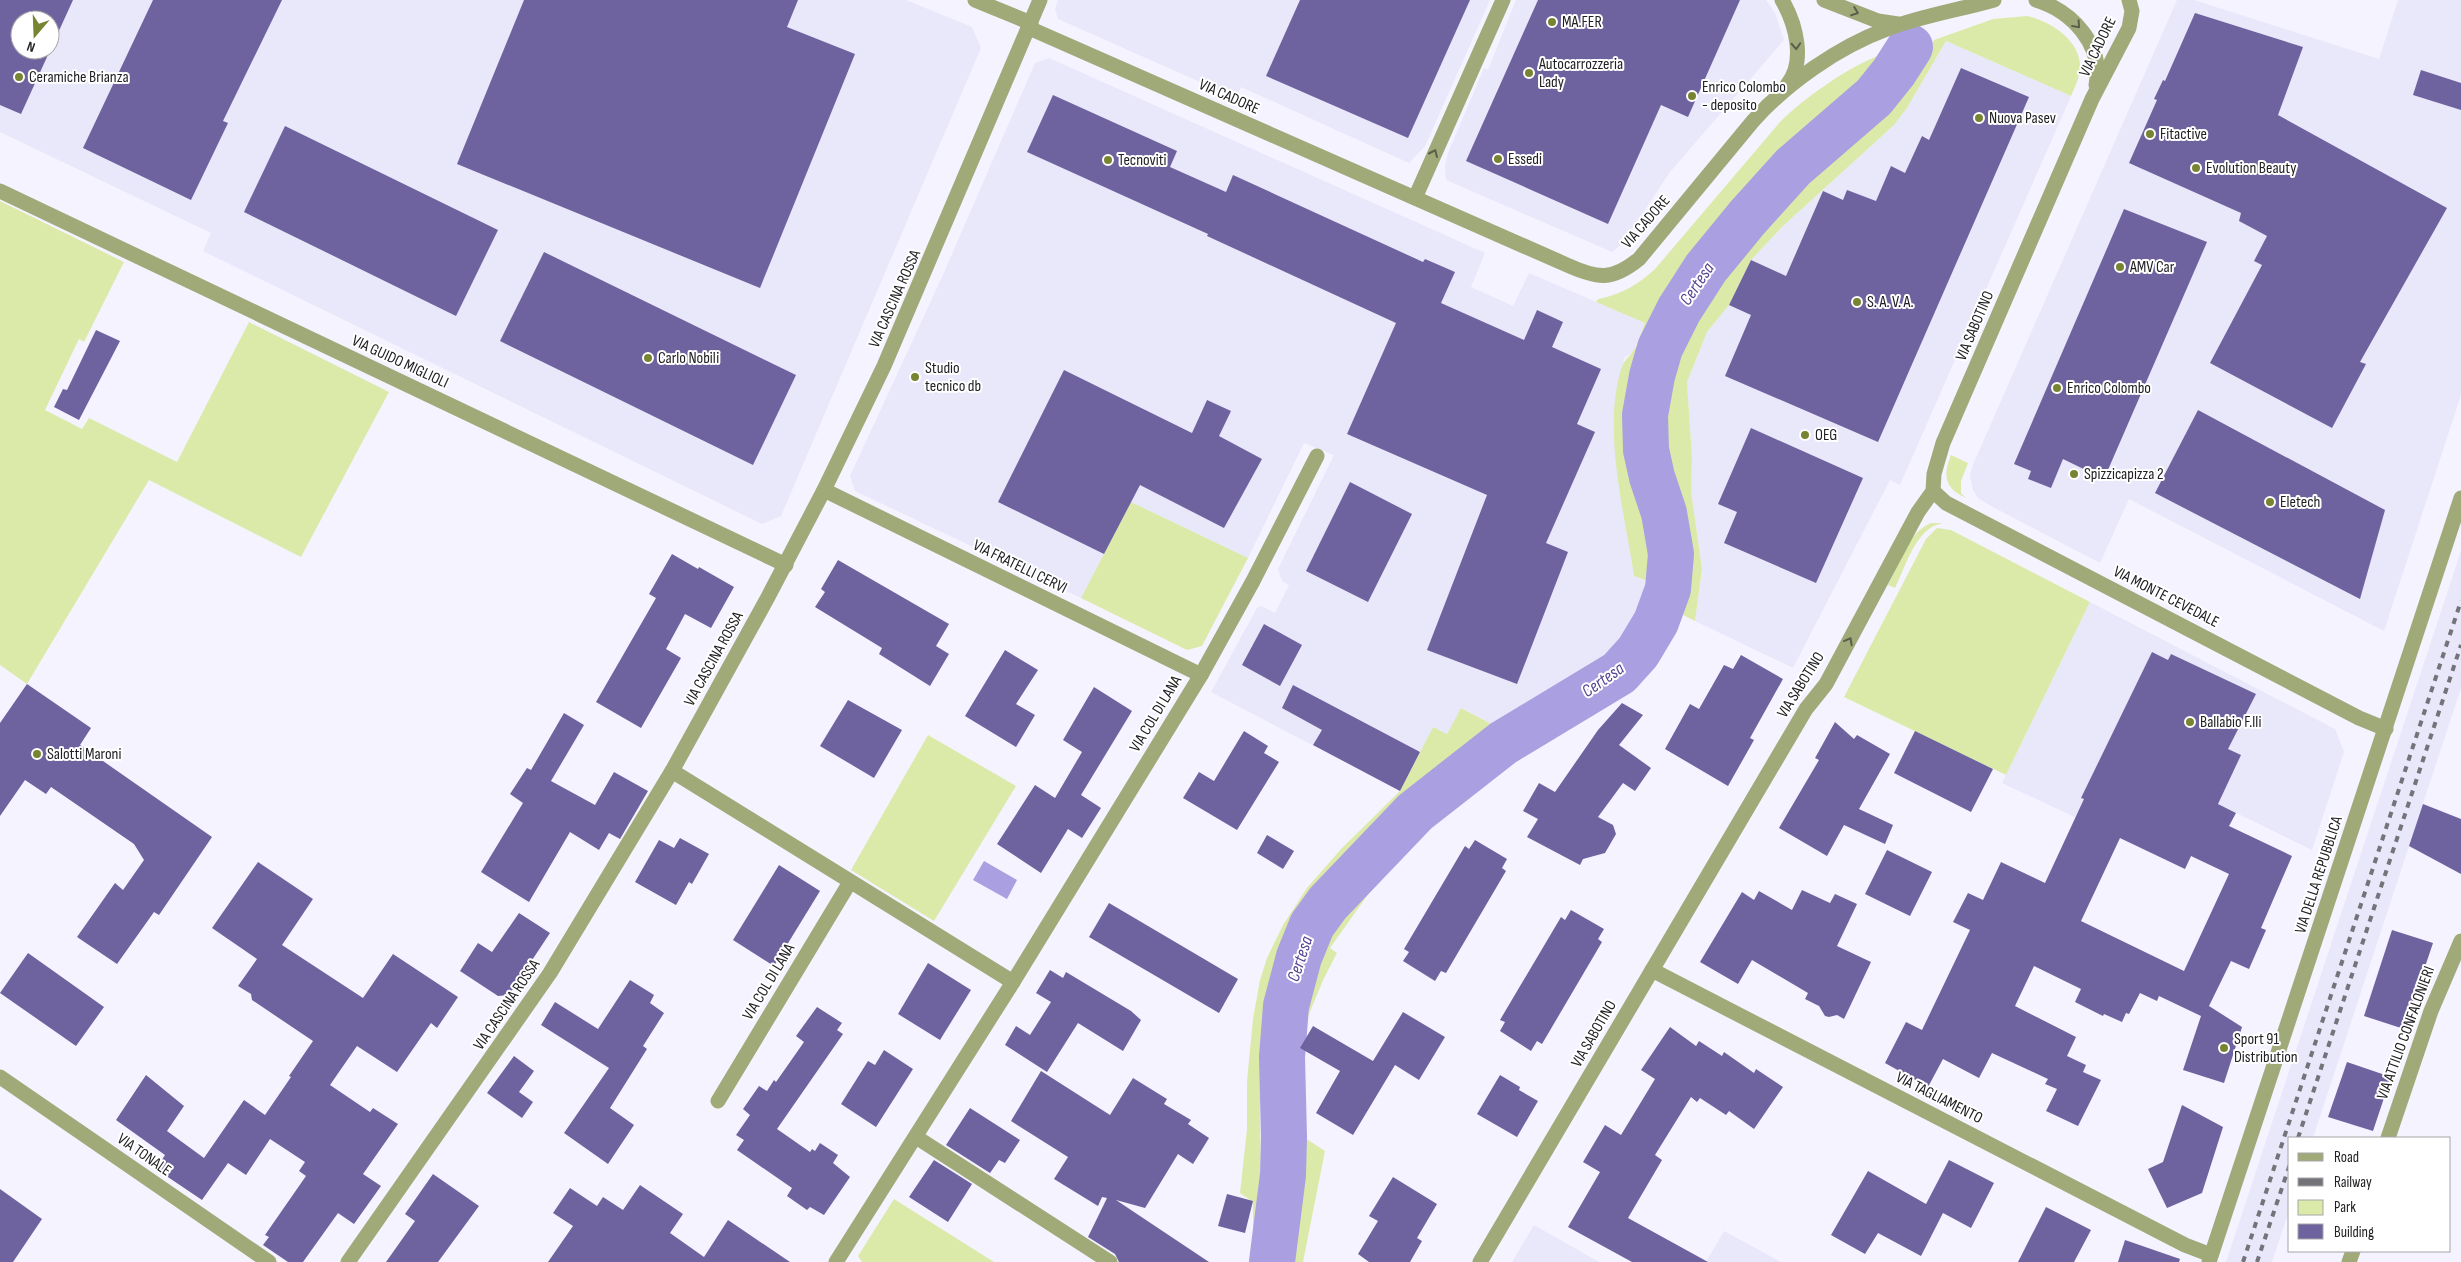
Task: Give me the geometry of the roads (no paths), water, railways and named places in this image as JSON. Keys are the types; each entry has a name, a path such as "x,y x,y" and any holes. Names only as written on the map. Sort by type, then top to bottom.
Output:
{"street":[{"name":"VIA CADORE","path":"975,0 1414,198 1578,270 1599,276 1610,276 1628,267 1648,249 1748,127 1783,90 1792,77 1797,50 1790,16 1782,0"},
{"name":"VIA CASCINA ROSSA","path":"348,1262 550,973 672,771 786,565 899,332 1040,0"},
{"path":"1414,198 1503,0"},
{"path":"1824,0 1886,26"},
{"name":"VIA CADORE","path":"1783,90 1809,71 1886,26 1905,23 1994,0"},
{"name":"VIA CADORE","path":"2036,0 2070,17 2088,38 2098,72 2092,99"},
{"name":"VIA CADORE","path":"2092,99 2129,28 2132,11 2129,0"},
{"name":"VIA SABOTINO","path":"1480,1262 1806,709 1826,684 1918,512 1933,491 1934,474 1943,443 2092,99"},
{"name":"VIA GUIDO MIGLIOLI","path":"0,191 786,565"},
{"name":"VIA COL DI LANA","path":"841,1260 1201,675 1253,581 1317,456"},
{"name":"VIA FRATELLI CERVI","path":"824,490 1201,675"},
{"name":"VIA MONTE CEVEDALE","path":"1933,491 1946,502 1961,510 2359,718 2386,729"},
{"name":"VIA DELLA REPUBBLICA","path":"2210,1259 2461,498"},
{"path":"672,771 1013,982"},
{"name":"VIA COL DI LANA","path":"718,1101 850,882"},
{"name":"VIA ATTILIO CONFALONIERI","path":"2388,1137 2431,1011 2461,941"},
{"name":"VIA TAGLIAMENTO","path":"1652,970 2210,1259"},
{"name":"VIA TONALE","path":"0,1077 269,1262"},
{"path":"916,1137 1110,1262"}],"waterway":[{"name":"Certesa","path":"1272,1262 1283,1175 1282,1057 1286,1006 1299,957 1312,925 1328,903 1415,812 1503,743 1619,673 1638,652 1656,622 1668,589 1671,554 1664,513 1652,477 1646,450 1645,415 1652,376 1660,348 1679,310 1706,268 1747,218 1793,167 1874,97 1894,72 1910,47"}],"railway":[{"path":"2243,1262 2461,601"},
{"path":"2298,1137 2461,645"},
{"path":"2257,1262 2288,1170"}],"place":[{"name":"MA.FER","path":"1552,22"},
{"name":"Autocarrozzeria Lady","path":"1529,73"},
{"name":"Ceramiche Brianza","path":"19,77"},
{"name":"Enrico Colombo - deposito","path":"1692,96"},
{"name":"Nuova Pasev","path":"1979,118"},
{"name":"Fitactive","path":"2150,134"},
{"name":"Essedi","path":"1498,159"},
{"name":"Tecnoviti","path":"1108,160"},
{"name":"Evolution Beauty","path":"2196,168"},
{"name":"AMV Car","path":"2120,267"},
{"name":"S. A. V. A.","path":"1857,302"},
{"name":"Carlo Nobili","path":"648,358"},
{"name":"Studio tecnico db","path":"915,377"},
{"name":"Enrico Colombo","path":"2057,388"},
{"name":"OEG","path":"1805,435"},
{"name":"Spizzicapizza 2","path":"2074,474"},
{"name":"Eletech","path":"2270,502"},
{"name":"Ballabio F.lli","path":"2190,722"},
{"name":"Salotti Maroni","path":"37,754"},
{"name":"Sport 91 Distribution","path":"2224,1048"}]}
